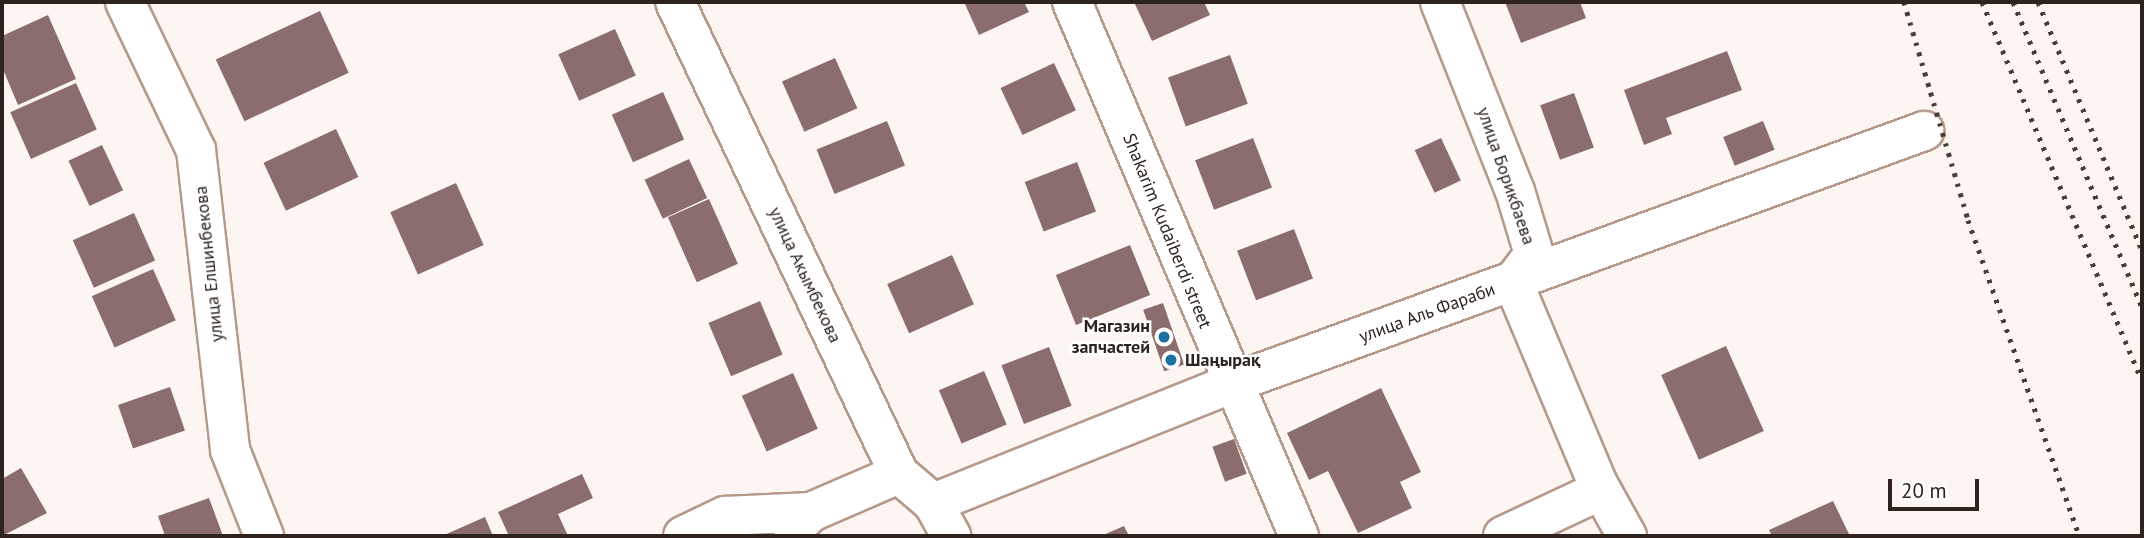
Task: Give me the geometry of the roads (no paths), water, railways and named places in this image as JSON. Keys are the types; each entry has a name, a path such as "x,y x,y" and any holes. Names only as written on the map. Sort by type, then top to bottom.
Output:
{"street":[{"name":"улица Елшинбекова","path":"125,2 196,150 230,450 264,536"},
{"name":"улица Акымбекова","path":"675,2 899,474 933,503 951,536"},
{"name":"Shakarim Kudaiberdi street","path":"1072,2 1230,384 1298,536"},
{"name":"улица Борикбаева","path":"1440,2 1515,191 1534,254 1513,282"},
{"name":"улица Аль Фараби","path":"933,503 1230,384 1924,131"},
{"path":"1513,282 1601,490 1627,536"},
{"path":"683,536 725,516 798,524 899,474"},
{"path":"1503,536 1601,490"}],"railway":[{"path":"1904,2 1968,220 2079,536"},
{"path":"1982,2 2142,380"},
{"path":"2013,2 2142,308"},
{"path":"2038,2 2142,251"}],"place":[{"name":"Магазин запчастей","path":"1164,337"},
{"name":"Шаңырақ","path":"1171,360"}]}
